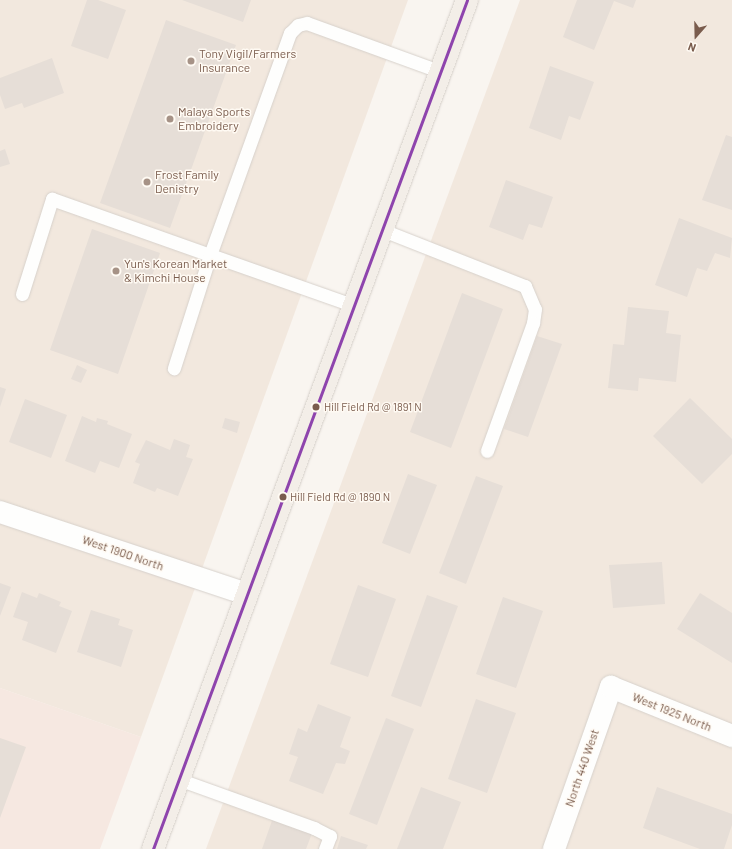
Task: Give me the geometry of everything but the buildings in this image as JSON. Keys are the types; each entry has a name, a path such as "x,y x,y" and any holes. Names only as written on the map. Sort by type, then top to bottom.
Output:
{"main road":[{"path":"153,849 355,306 380,229 467,0"}],"street":[{"name":"West 1900 North","path":"0,512 247,594"},
{"name":"West 1925 North","path":"611,687 732,736"},
{"name":"North 440 West","path":"554,849 611,687"}],"lane":[{"path":"174,368 210,255 290,33 298,25 307,23 439,71"},
{"path":"22,294 52,199 355,306"},
{"path":"380,229 525,286 535,309 533,323 487,451"},
{"path":"178,779 314,828 330,836 325,849"}],"shaded area":[{"path":"0,0 408,0 141,737 0,688"},
{"path":"520,0 732,0 732,849 206,849"},
{"path":"0,688 141,737 100,849 0,849"}],"transit line":[{"path":"153,849 467,0"}],"place":[{"name":"Tony Vigil/Farmers Insurance","path":"191,61"},
{"name":"Malaya Sports Embroidery","path":"170,119"},
{"name":"Frost Family Denistry","path":"147,182"},
{"name":"Yun's Korean Market & Kimchi House","path":"116,271"},
{"name":"Hill Field Rd @ 1891 N","path":"316,407"},
{"name":"Hill Field Rd @ 1890 N","path":"283,497"}]}
